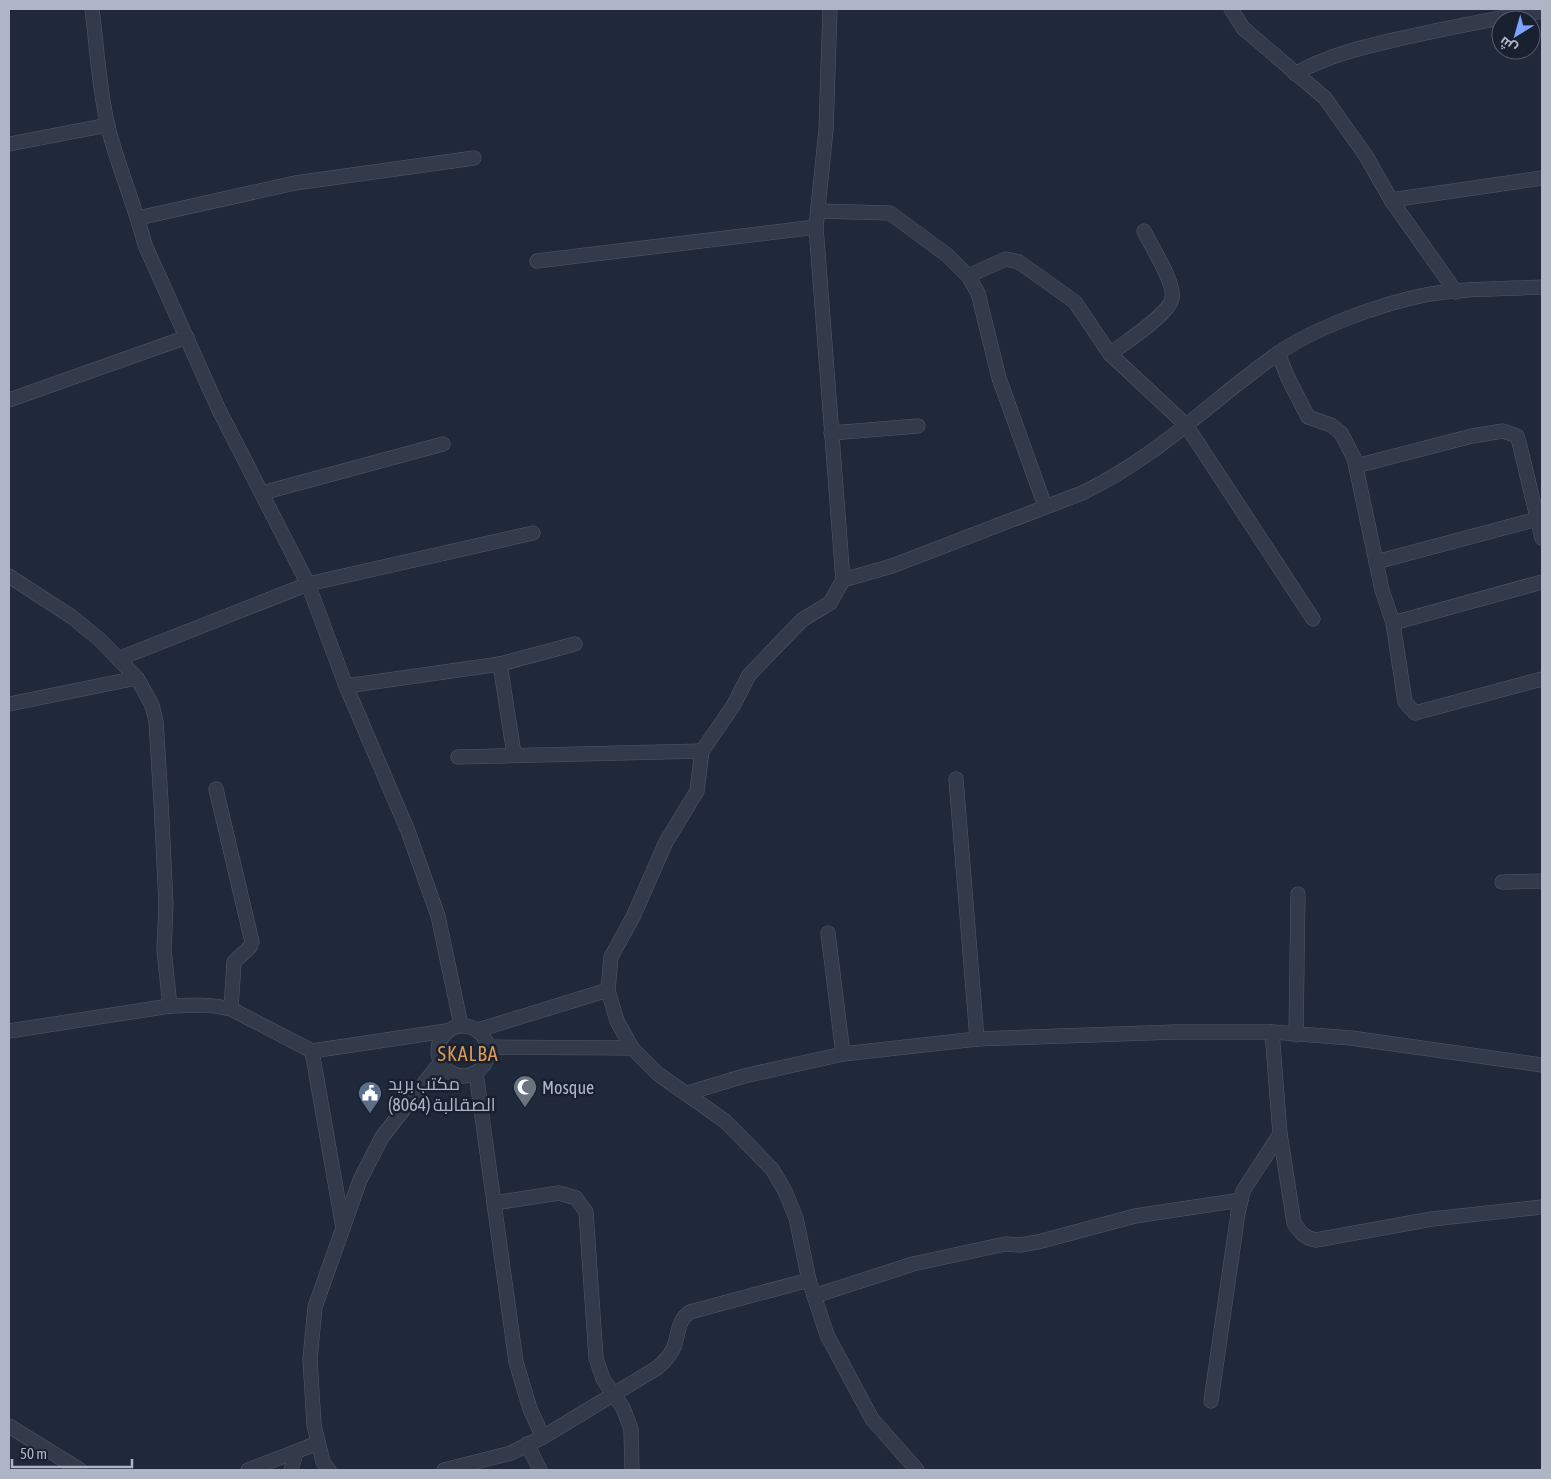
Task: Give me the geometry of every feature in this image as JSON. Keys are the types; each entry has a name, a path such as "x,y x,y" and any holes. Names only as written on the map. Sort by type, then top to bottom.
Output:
{"street":[{"path":"92,9 108,125 119,166 138,218 145,245 219,410 308,584 346,686 408,831 438,916 461,1025"},
{"path":"830,9 826,130 816,227 843,580 830,602 802,620 749,675 733,706 702,751 697,792 666,842 633,917 611,957 608,990 617,1021 632,1048 658,1074 725,1122 772,1169 785,1192 796,1218 809,1280 827,1335 872,1419 917,1470"},
{"path":"1231,9 1243,28 1325,98 1366,156 1391,200 1456,292"},
{"path":"1295,74 1317,61 1369,46 1481,20 1542,11"},
{"path":"9,144 108,125"},
{"path":"138,218 295,183 474,158"},
{"path":"1391,200 1542,178"},
{"path":"818,211 890,213 947,255 968,276 978,292 999,378 1045,506"},
{"path":"537,261 816,227"},
{"path":"1110,354 1163,312 1172,299 1171,285 1144,231"},
{"path":"968,276 1006,259 1019,262 1075,302 1110,354 1186,425 1313,619"},
{"path":"843,580 892,566 1107,481 1186,425 1278,353 1308,336 1398,302 1456,292 1542,287"},
{"path":"9,400 187,337"},
{"path":"1278,353 1288,378 1308,417 1331,425 1342,433 1354,458 1382,590 1393,623 1404,702 1415,713 1542,679"},
{"path":"831,433 918,426"},
{"path":"1356,466 1472,436 1503,431 1511,432 1517,436 1519,442 1542,538"},
{"path":"262,493 443,444"},
{"path":"1376,562 1537,519"},
{"path":"118,658 308,584 533,533"},
{"path":"9,576 72,617 118,658 137,678 152,705 156,721 166,904 164,950 170,1006"},
{"path":"1393,623 1542,582"},
{"path":"346,686 500,664 575,644"},
{"path":"500,664 514,754"},
{"path":"9,704 137,678"},
{"path":"458,757 514,754 702,751"},
{"path":"956,779 977,1039"},
{"path":"216,789 252,942 250,947 234,962 232,1009"},
{"path":"1502,882 1542,881"},
{"path":"1296,1035 1298,894"},
{"path":"828,933 843,1054"},
{"path":"9,1031 170,1006 218,1006 232,1009 312,1051 446,1032 461,1025 478,1030 608,990"},
{"path":"446,1032 438,1046 440,1062 445,1069 460,1076 476,1073 486,1062 488,1047 478,1030"},
{"path":"688,1094 744,1076 843,1054 977,1039 1174,1032 1272,1032 1351,1038 1542,1065"},
{"path":"1272,1032 1280,1134 1294,1223 1300,1233 1308,1239 1316,1240 1432,1218 1542,1207"},
{"path":"488,1047 632,1048"},
{"path":"312,1051 343,1228"},
{"path":"329,1470 323,1462 314,1426 312,1333 315,1307 360,1180 382,1137 440,1062"},
{"path":"476,1073 516,1362 530,1409 543,1437"},
{"path":"1211,1401 1243,1191 1280,1134"},
{"path":"494,1203 559,1193 576,1198 586,1212 596,1358 603,1379 623,1408 631,1429 632,1470"},
{"path":"814,1296 913,1264 1005,1244 1020,1245 1038,1242 1135,1216 1241,1200"},
{"path":"454,1469 511,1452 543,1437 657,1368 668,1359 674,1347 681,1318 690,1312 809,1280"},
{"path":"9,1426 80,1470"},
{"path":"248,1470 296,1453 318,1442"},
{"path":"527,1444 540,1470"},
{"path":"291,1470 296,1453"}],"place":[{"name":"Mosque","path":"525,1108"},
{"name":"مكتب بريد الصقالبة (8064)","path":"370,1114"}],"district":[{"name":"SKALBA","path":"468,1053"}]}
